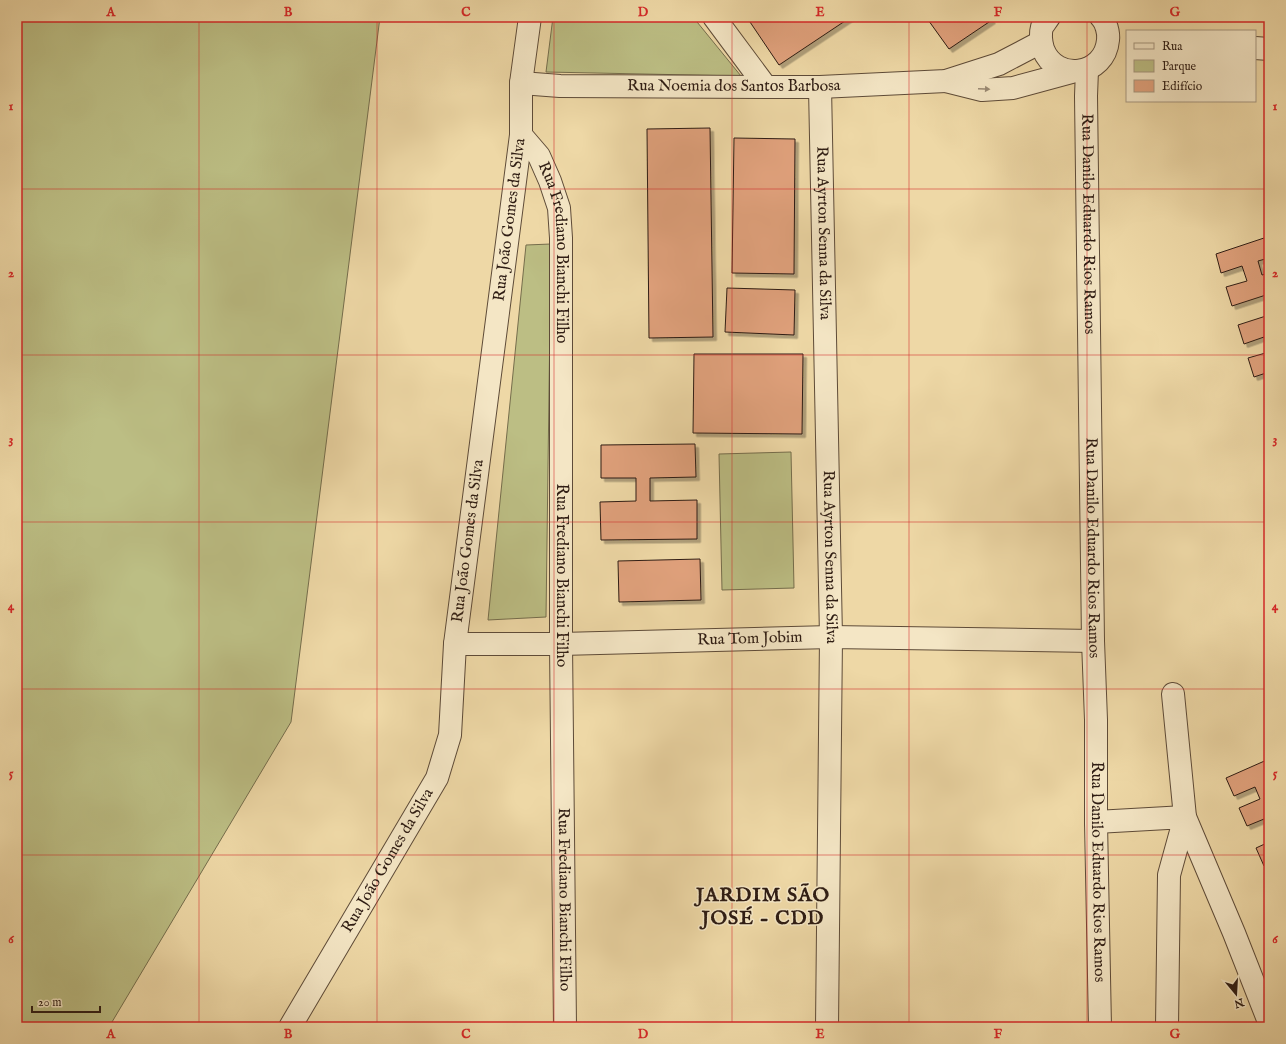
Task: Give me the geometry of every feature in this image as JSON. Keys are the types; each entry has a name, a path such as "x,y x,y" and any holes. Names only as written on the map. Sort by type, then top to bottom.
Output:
{"street":[{"name":"Rua João Gomes da Silva","path":"290,1027 437,778 450,735 455,644 521,135 521,83 530,17"},
{"path":"714,17 766,87"},
{"path":"1049,17 1042,27 1041,42 1046,57 1057,67 1079,71 1099,62 1107,49 1109,25"},
{"name":"Rua Noemia dos Santos Barbosa","path":"521,83 560,86 820,87 946,81 999,64 1041,42"},
{"path":"1256,48 1269,49"},
{"name":"Rua Noemia dos Santos Barbosa","path":"946,81 982,90 1013,88 1079,71"},
{"name":"Rua Danilo Eduardo Rios Ramos","path":"1079,71 1086,96 1100,1027"},
{"name":"Rua Ayrton Senna da Silva","path":"820,87 831,637 827,1027"},
{"name":"Rua Frediano Bianchi Filho","path":"521,135 539,156 550,181 559,208 561,238 561,644 565,1027"},
{"name":"Rua Tom Jobim","path":"455,644 561,644 831,637 1093,641"},
{"path":"1173,694 1185,817 1234,933 1269,1022"},
{"path":"1096,822 1185,817"},
{"path":"1168,1027 1168,875 1185,817"}],"green space":[{"path":"17,17 380,17 291,722 109,1027 17,1027"},
{"path":"553,17 693,17 741,76 546,72"},
{"path":"551,244 546,617 488,620 526,245"},
{"path":"791,452 794,588 722,590 719,454"}],"building":[{"path":"757,17 851,17 779,65 750,22"},
{"path":"926,17 989,17 992,20 949,49"},
{"path":"710,128 713,337 649,338 647,129"},
{"path":"734,138 795,139 794,274 732,273"},
{"path":"1264,238 1269,253 1269,258 1258,261 1262,275 1269,273 1269,294 1232,306 1226,287 1247,281 1242,266 1221,273 1216,254"},
{"path":"727,288 795,290 794,335 725,332"},
{"path":"1269,315 1269,352 1264,337 1244,344 1238,325"},
{"path":"1269,352 1269,372 1254,377 1248,358"},
{"path":"694,354 803,354 802,434 693,433"},
{"path":"695,444 696,477 650,478 650,501 697,500 697,539 601,540 600,502 636,501 636,478 601,478 601,445"},
{"path":"700,559 701,600 619,602 618,561"},
{"path":"1269,759 1269,817 1247,826 1239,808 1260,799 1255,787 1234,796 1226,778"},
{"path":"1269,842 1269,864 1264,866 1256,848"}],"district":[{"name":"JARDIM SÃO JOSÉ - CDD","path":"763,906"}]}
